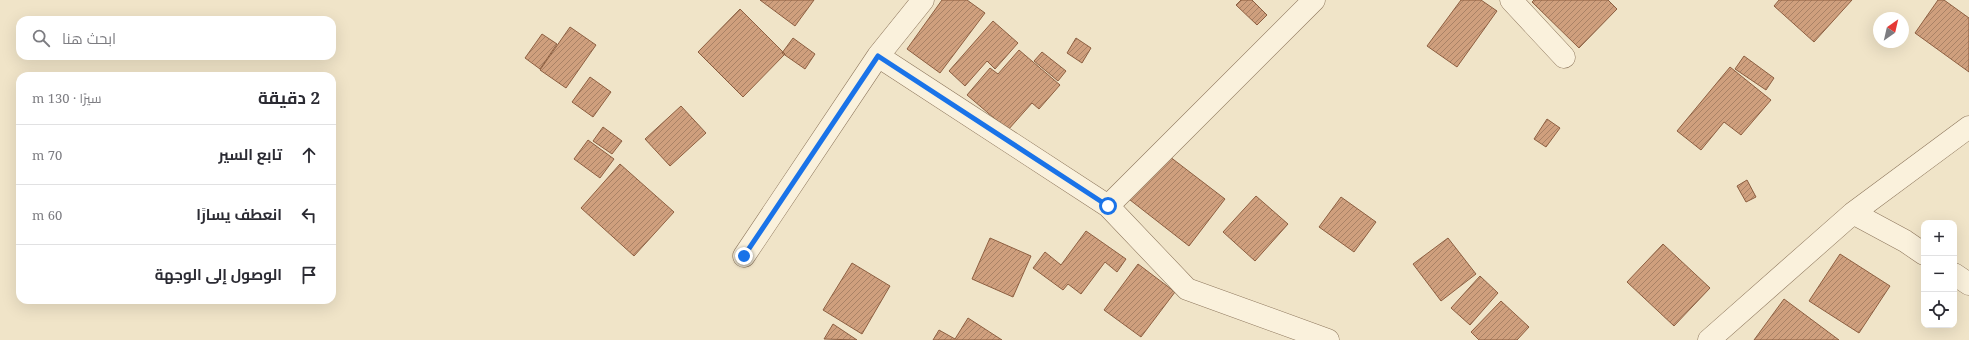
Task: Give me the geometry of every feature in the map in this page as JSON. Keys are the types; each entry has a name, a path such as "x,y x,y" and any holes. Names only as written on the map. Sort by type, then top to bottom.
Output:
{"street":[{"path":"744,256 878,56 923,0"},
{"path":"1108,206 1314,0"},
{"path":"1511,0 1564,58"},
{"path":"878,56 1108,206 1187,290 1328,340"},
{"path":"1709,340 1853,213 1969,127"},
{"path":"1853,213 1905,241 1921,252"},
{"path":"1957,276 1969,284"}],"building":[{"path":"760,0 814,0 795,26"},
{"path":"942,0 967,0 985,13 940,73 907,49"},
{"path":"1241,0 1252,0 1267,15 1257,25 1236,5"},
{"path":"1461,0 1481,0 1497,11 1457,67 1427,46"},
{"path":"1534,0 1608,0 1617,9 1579,48 1532,2"},
{"path":"1779,0 1852,0 1814,42 1774,6"},
{"path":"1938,0 1944,0 1969,18 1969,72 1915,33"},
{"path":"740,9 785,54 743,97 698,52"},
{"path":"993,21 1018,43 995,69 987,61 965,86 949,71"},
{"path":"570,27 596,45 566,88 540,70"},
{"path":"542,34 557,44 540,69 525,58"},
{"path":"793,38 815,54 805,69 782,53"},
{"path":"1076,38 1091,48 1082,63 1067,53"},
{"path":"1019,50 1060,85 1039,109 1032,103 1008,130 967,95 990,68 998,74"},
{"path":"1042,52 1066,71 1058,81 1034,61"},
{"path":"1744,56 1774,78 1766,90 1735,69"},
{"path":"1730,67 1771,100 1741,135 1724,122 1701,150 1677,131"},
{"path":"590,77 611,92 593,117 572,102"},
{"path":"681,106 706,133 670,166 645,139"},
{"path":"1547,119 1560,128 1546,147 1534,139"},
{"path":"603,127 622,141 612,154 593,141"},
{"path":"588,140 614,159 600,178 574,159"},
{"path":"1161,150 1225,199 1189,246 1125,196"},
{"path":"620,164 674,212 634,256 581,208"},
{"path":"1747,180 1756,197 1746,202 1737,186"},
{"path":"1256,196 1288,224 1255,261 1223,232"},
{"path":"1341,197 1376,222 1354,252 1319,227"},
{"path":"1086,231 1126,259 1117,272 1105,262 1081,294 1068,284 1063,290 1033,268 1045,252 1061,265"},
{"path":"990,238 1031,256 1013,297 972,279"},
{"path":"1448,238 1476,274 1441,301 1413,264"},
{"path":"1663,244 1710,288 1674,326 1627,282"},
{"path":"1840,254 1890,286 1859,333 1809,301"},
{"path":"852,263 890,286 862,334 823,310"},
{"path":"1138,264 1175,292 1141,337 1104,310"},
{"path":"1480,276 1498,293 1470,325 1451,308"},
{"path":"1784,299 1839,340 1754,340"},
{"path":"1501,301 1529,327 1517,340 1479,340 1471,332"},
{"path":"968,318 1002,340 933,340 939,330 955,339"},
{"path":"833,324 857,340 824,339"}],"route":[{"path":"744,256 878,56 1108,206"}]}
